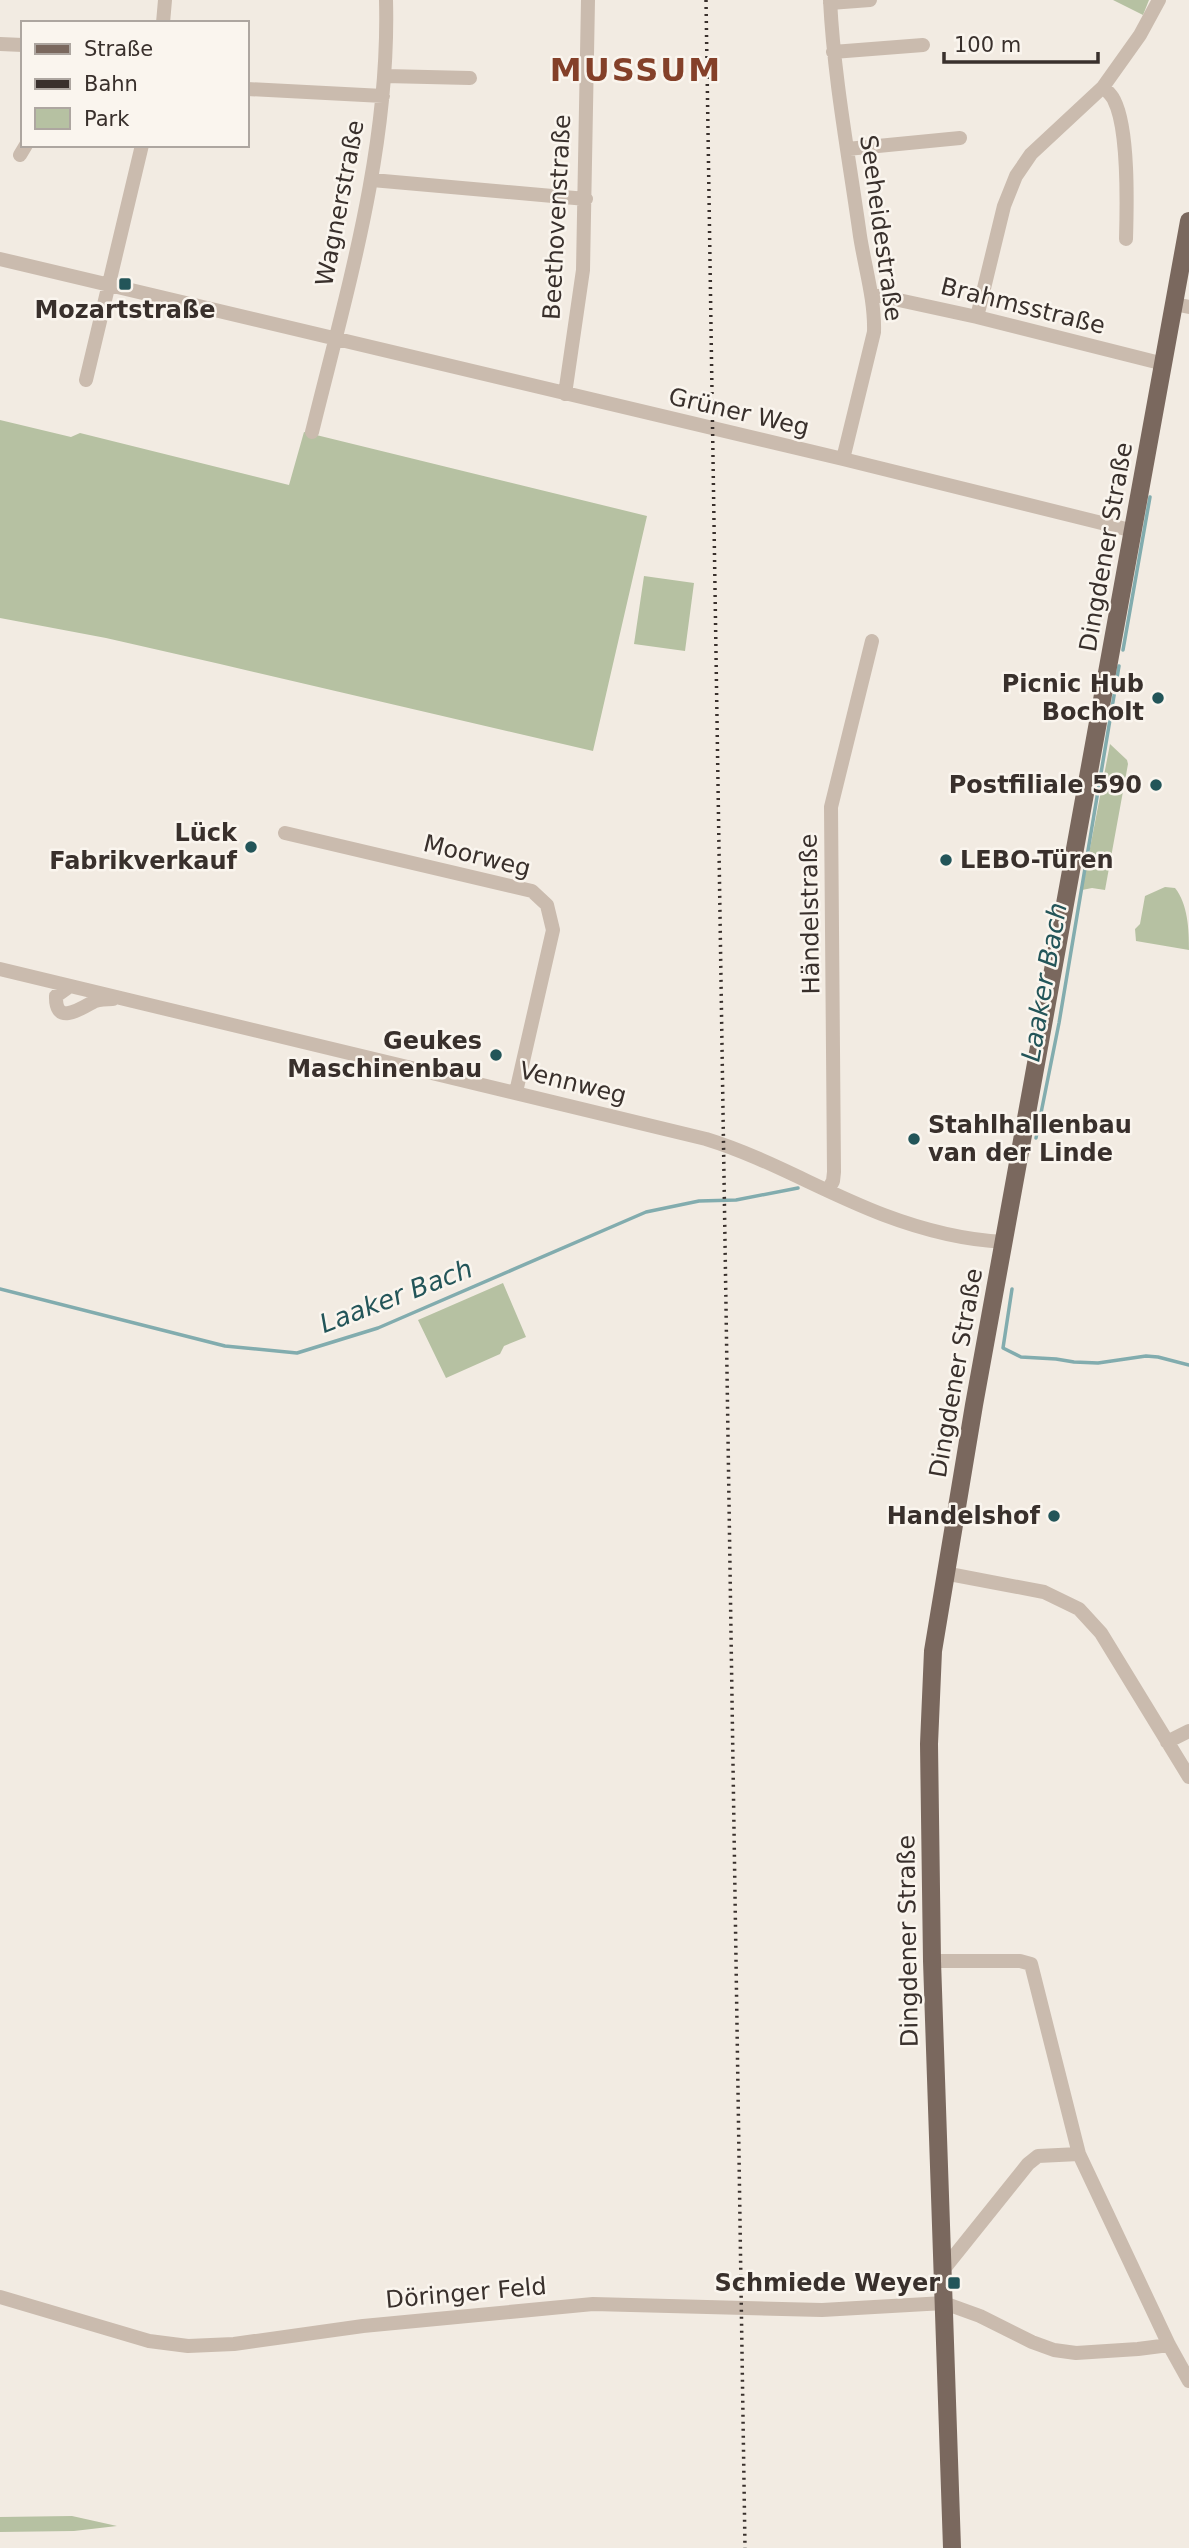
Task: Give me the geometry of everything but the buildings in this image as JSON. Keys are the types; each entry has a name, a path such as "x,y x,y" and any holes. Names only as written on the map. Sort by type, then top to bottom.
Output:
{"main road":[{"name":"Dingdener Straße","path":"952,2548 932,1961 929,1720 933,1651 944,1573 1133,531 1164,364 1182,305 1189,221"}],"street":[{"path":"163,21 165,0"},
{"name":"Wagnerstraße","path":"335,339 372,180 385,76 386,0"},
{"name":"Beethovenstraße","path":"565,394 583,270 588,0"},
{"path":"830,1 870,0"},
{"path":"977,317 1004,206 1016,176 1031,154 1103,87 1140,35 1159,0"},
{"name":"Seeheidestraße","path":"830,1 833,52 874,312 874,332 843,459"},
{"path":"0,44 21,45"},
{"path":"833,52 923,46"},
{"path":"385,76 470,78"},
{"path":"1103,87 1113,99 1120,124 1126,168 1126,239"},
{"path":"248,89 383,96"},
{"path":"847,149 960,138"},
{"path":"86,380 142,147"},
{"path":"372,180 586,199"},
{"name":"Grüner Weg","path":"0,259 843,459 1133,531"},
{"name":"Brahmsstraße","path":"871,294 977,317 1164,364"},
{"path":"312,432 335,339"},
{"name":"Händelstraße","path":"828,1190 834,1181 831,807 872,640"},
{"name":"Moorweg","path":"285,833 532,891 547,905 553,930 516,1092"},
{"name":"Vennweg","path":"0,969 715,1142 876,1212 910,1224 1004,1242"},
{"name":"Vennweg","path":"69,986 56,996 56,1002 62,1011 70,1013 79,1012 99,1000 121,998"},
{"path":"944,1573 1044,1592 1079,1609 1101,1633 1189,1777"},
{"path":"1167,1742 1189,1731"},
{"path":"932,1961 1020,1961 1031,1964 1079,2154 1169,2345 1189,2381"},
{"path":"943,2270 1028,2164 1038,2156 1079,2154"},
{"name":"Döringer Feld","path":"0,2297 149,2341 188,2346 234,2344 363,2326 593,2304 822,2310 944,2303"},
{"path":"944,2303 980,2316 1054,2350 1076,2353 1138,2350 1169,2345"}],"green space":[{"path":"1113,0 1149,0 1143,15"},
{"path":"0,420 71,437 80,433 289,485 304,432 647,516 593,751 106,638 0,618"},
{"path":"644,576 694,583 685,651 634,644"},
{"path":"1110,744 1128,764 1105,890 1082,890"},
{"path":"1165,887 1175,888 1183,902 1189,950 1136,941 1135,929 1140,924 1145,896"},
{"path":"503,1283 526,1337 504,1346 500,1354 446,1378 418,1320"},
{"path":"72,2516 117,2526 74,2531 0,2532 0,2517"}],"waterway":[{"name":"Laaker Bach","path":"1123,650 1150,497"},
{"name":"Laaker Bach","path":"1036,1138 1059,1023 1119,666"},
{"name":"Laaker Bach","path":"0,1289 225,1346 297,1353 378,1328 646,1212 699,1201 736,1200 798,1188"},
{"path":"1012,1289 1003,1348 1021,1357 1098,1363 1146,1356 1189,1365"}],"railway":[{"path":"706,0 745,2548"}],"place":[{"name":"Mozartstraße","path":"125,284"},
{"name":"Picnic Hub Bocholt","path":"1158,698"},
{"name":"Postfiliale 590","path":"1156,785"},
{"name":"Lück Fabrikverkauf","path":"251,847"},
{"name":"LEBO-Türen","path":"946,860"},
{"name":"Geukes Maschinenbau","path":"496,1055"},
{"name":"Stahlhallenbau van der Linde","path":"914,1139"},
{"name":"Handelshof","path":"1054,1516"},
{"name":"Schmiede Weyer","path":"954,2283"}],"district":[{"name":"MUSSUM","path":"636,70"}]}
